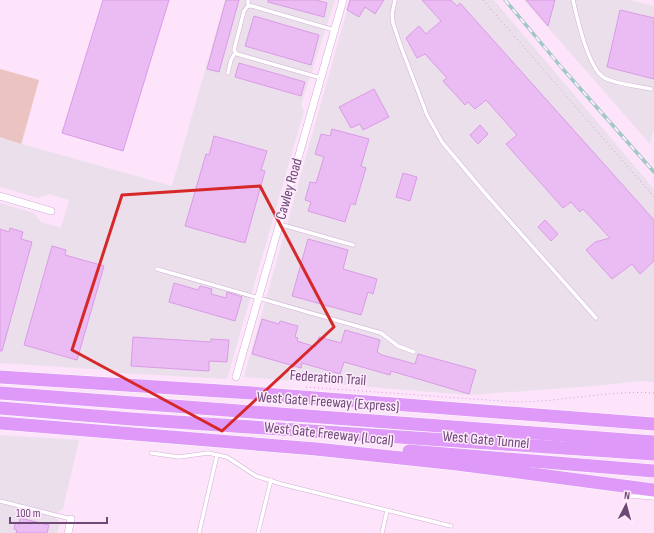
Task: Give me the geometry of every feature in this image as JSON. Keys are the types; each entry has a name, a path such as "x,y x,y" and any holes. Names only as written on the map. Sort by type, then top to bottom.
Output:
{"highway":[{"path":"0,377 268,395 654,424"},
{"name":"West Gate Freeway (Express)","path":"0,393 654,442"},
{"name":"West Gate Freeway (Express)","path":"0,408 131,419 654,454"},
{"name":"West Gate Freeway (Local)","path":"0,423 316,449 457,464 654,490"},
{"name":"West Gate Tunnel","path":"316,449 434,452 654,471"}],"street":[{"name":"Cawley Road","path":"236,377 343,0"},
{"path":"0,196 50,211"},
{"path":"68,533 72,519"}],"lane":[{"path":"228,73 235,53 234,50 244,11 248,6 248,0"},
{"path":"395,0 392,14 393,23 427,115 442,142 484,192 596,318"},
{"path":"573,0 581,30 596,71 603,78 651,89"},
{"path":"248,6 334,30"},
{"path":"235,53 240,56 321,78"},
{"path":"279,224 353,246"},
{"path":"157,269 382,333 398,346 414,352"},
{"path":"151,453 179,457 200,454 217,455 227,458 256,476 327,496 450,526"},
{"path":"199,533 217,455"},
{"path":"258,533 271,480"},
{"path":"631,496 654,498"},
{"path":"0,501 72,519"},
{"path":"382,533 387,511"}],"path":[{"path":"483,0 654,197"},
{"name":"Federation Trail","path":"305,387 516,402 532,402 629,392 654,393"}],"highlighted area":[{"path":"260,186 334,327 222,431 72,350 122,195"}],"shaded area":[{"path":"225,0 335,0 301,105 304,111 227,379 119,373 107,370 0,363 0,203 34,213 41,222 61,228 69,200 49,194 38,198 0,187 0,69 39,80 22,144 172,186"},
{"path":"350,0 494,0 654,189 654,382 642,381 469,395 244,377"},
{"path":"524,0 630,0 654,6 654,130 650,144"},
{"path":"0,69 39,80 21,144 0,137"},
{"path":"0,435 79,440 63,509 58,512 56,518 60,523 57,533 0,533"}],"building":[{"path":"103,0 169,0 123,151 62,133"},
{"path":"226,0 239,0 219,72 207,69"},
{"path":"268,0 316,0 327,3 324,17 268,2"},
{"path":"350,0 384,0 375,14 365,7 359,17 347,10"},
{"path":"422,0 451,0 457,6 460,3 654,220 654,261 640,274 632,264 612,279 586,250 595,242 610,238 583,209 580,212 571,202 563,208 506,144 517,135 486,100 475,109 468,102 465,105 443,81 447,78 425,54 417,58 406,38 419,26 426,34 441,21"},
{"path":"526,0 555,0 548,26"},
{"path":"620,10 654,18 654,79 607,67"},
{"path":"254,16 319,35 311,65 245,46"},
{"path":"239,63 305,82 301,96 235,77"},
{"path":"374,89 389,117 363,130 360,124 351,128 339,107"},
{"path":"480,125 488,134 478,144 470,135"},
{"path":"332,129 369,139 361,166 366,168 355,205 351,203 345,222 308,211 311,202 305,200 310,182 316,183 324,157 315,154 321,134 330,136"},
{"path":"214,136 267,151 261,170 265,171 245,243 185,226 206,154 209,155"},
{"path":"403,173 417,177 410,201 396,197"},
{"path":"545,220 558,234 551,241 538,227"},
{"path":"10,228 23,232 21,239 32,242 2,351 0,351 0,229 9,232"},
{"path":"308,239 348,250 343,269 377,279 373,294 368,292 361,315 292,296"},
{"path":"52,246 66,250 65,255 104,266 77,360 24,345"},
{"path":"174,283 198,290 200,286 212,289 211,294 226,298 227,292 242,297 235,321 169,302"},
{"path":"262,319 279,324 280,321 298,326 295,337 298,338 297,341 316,347 319,337 341,343 345,330 380,340 377,352 382,355 415,364 418,354 476,370 469,394 391,371 390,375 344,362 340,374 302,363 301,368 252,354"},
{"path":"133,337 211,342 211,339 229,340 227,362 209,361 209,371 131,366"},
{"path":"20,518 49,525 47,533 16,533 17,530 14,529 15,523 19,524"}],"railway":[{"path":"505,0 562,68 654,172"}]}
